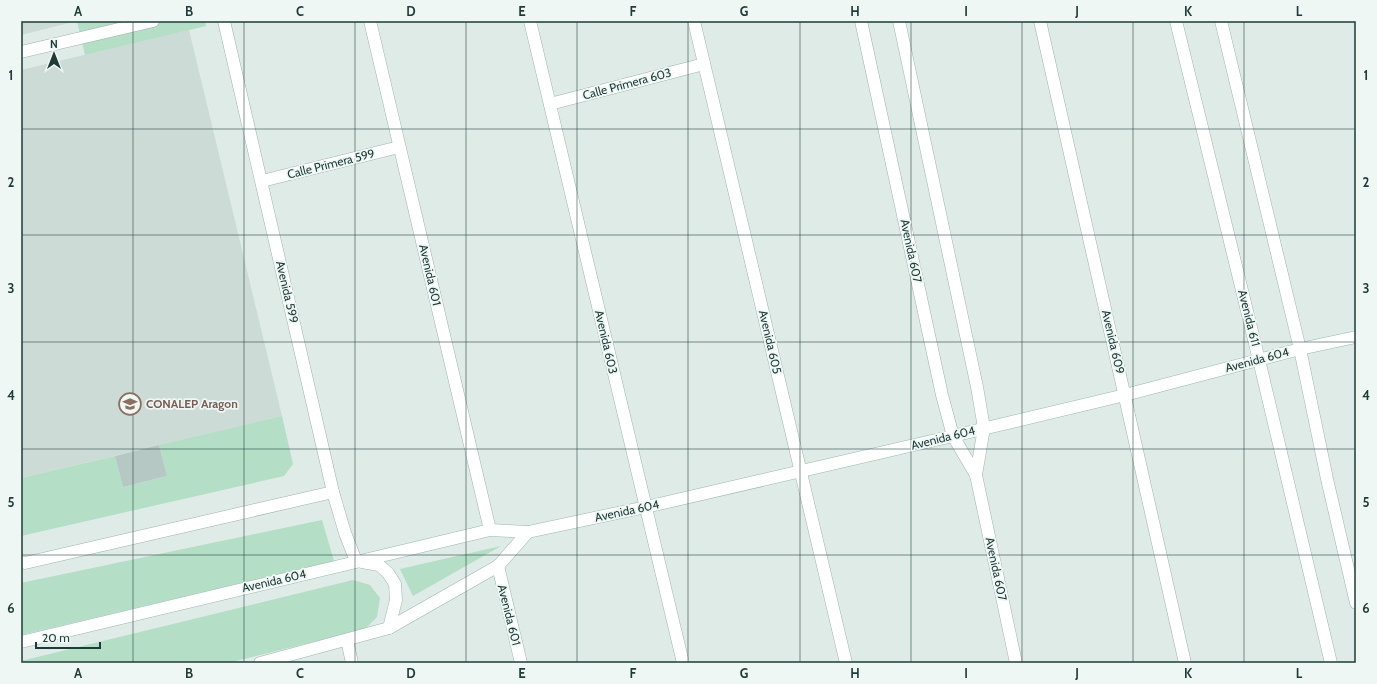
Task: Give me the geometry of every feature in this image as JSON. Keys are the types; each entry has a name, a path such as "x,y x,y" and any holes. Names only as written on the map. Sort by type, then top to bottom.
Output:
{"street":[{"path":"21,52 153,21"},
{"name":"Avenida 599","path":"224,21 333,492 344,533 356,561"},
{"name":"Avenida 601","path":"370,21 490,530"},
{"name":"Avenida 603","path":"530,21 683,663"},
{"name":"Avenida 605","path":"694,21 846,663"},
{"name":"Avenida 607","path":"861,21 942,394 953,436 976,475 1016,663"},
{"name":"Avenida 607","path":"899,21 976,379 984,428 976,475"},
{"name":"Avenida 609","path":"1040,21 1185,663"},
{"name":"Avenida 611","path":"1176,21 1259,360 1330,663"},
{"path":"1221,21 1300,349 1327,479 1356,603"},
{"name":"Calle Primera 603","path":"550,104 704,64"},
{"name":"Calle Primera 599","path":"262,181 400,147"},
{"name":"Avenida 604","path":"21,642 490,530 528,532 646,507 1125,395 1300,349 1356,337"},
{"path":"21,562 25,563 333,492"},
{"path":"260,663 389,628 498,566 528,532"},
{"path":"356,561 379,565 388,573 395,584 396,600 389,628"},
{"name":"Avenida 601","path":"498,566 521,663"},
{"path":"347,640 352,663"}],"shaded area":[{"path":"21,21 77,21 21,35"},
{"path":"189,30 282,416 21,478 21,70"}],"green space":[{"path":"77,21 205,21 206,26 85,55"},
{"path":"282,416 293,464 284,476 21,536 21,478 115,456 123,487 167,476 159,445"},
{"path":"322,520 334,561 21,635 21,583"},
{"path":"501,546 413,596 400,569"},
{"path":"353,580 370,585 380,598 377,617 365,629 228,663 21,663 21,661"}],"building":[{"path":"159,445 167,476 123,487 115,456"}],"place":[{"name":"CONALEP Aragon","path":"130,404"}]}
